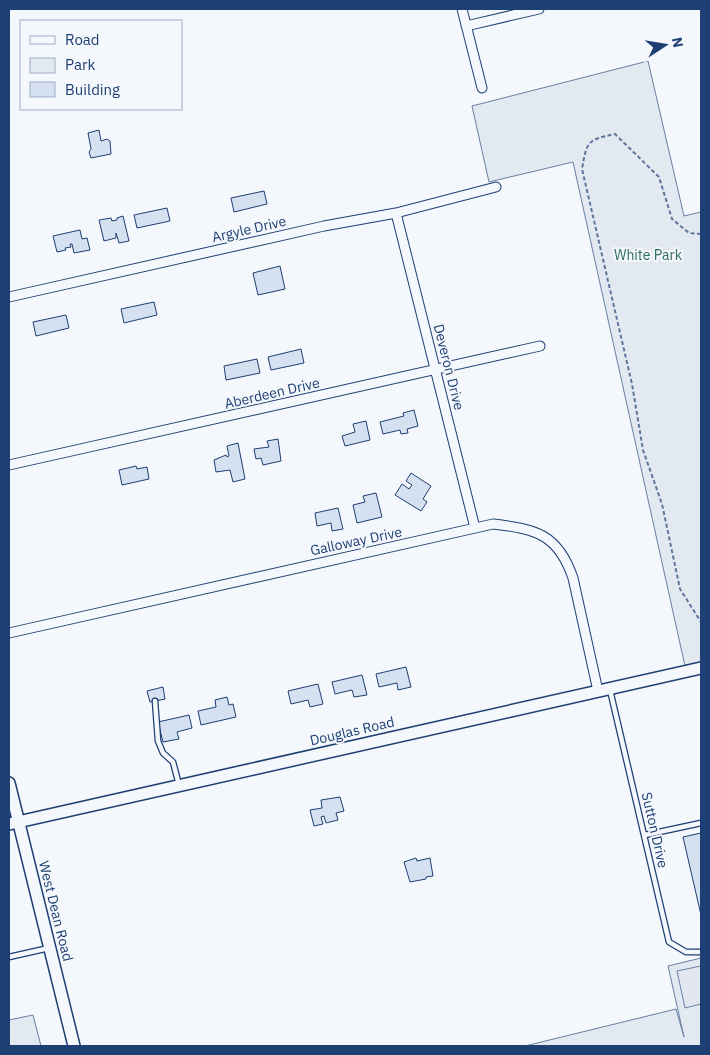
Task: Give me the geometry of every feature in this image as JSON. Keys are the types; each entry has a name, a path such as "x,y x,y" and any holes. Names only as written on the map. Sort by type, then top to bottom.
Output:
{"street":[{"path":"462,9 482,88"},
{"path":"466,26 540,9"},
{"name":"Argyle Drive","path":"9,297 324,226 396,213 496,187"},
{"name":"Deveron Drive","path":"396,213 475,528"},
{"name":"Aberdeen Drive","path":"9,465 540,346"},
{"name":"Galloway Drive","path":"9,633 493,524 532,530 550,540 560,550 569,565 604,690"},
{"name":"Douglas Road","path":"14,823 701,668"},
{"name":"West Dean Road","path":"9,783 14,823 50,947 74,1046"}],"lane":[{"name":"Sutton Drive","path":"604,690 645,835 669,942 686,952 701,952"},
{"path":"154,701 158,742 163,753 172,760 179,786"},
{"path":"645,835 701,823"},
{"path":"9,957 50,947"}],"path":[{"path":"701,234 690,233 672,219 659,177 616,134 596,139 585,148 582,169 632,384 643,450 662,504 680,589 701,622"}],"green space":[{"name":"White Park","path":"648,61 684,216 701,212 701,662 685,666 573,162 489,182 472,106"},
{"path":"701,958 701,1046 525,1046 676,1009 684,1037 668,966"},
{"path":"33,1015 41,1046 9,1046 9,1020"}],"shaded area":[{"path":"701,966 701,1004 685,1008 677,971"}],"building":[{"path":"99,130 101,141 107,139 110,141 111,154 91,158 88,133"},
{"path":"264,191 267,204 234,212 231,198"},
{"path":"167,208 170,221 137,228 134,215"},
{"path":"123,216 129,241 119,243 116,233 116,238 104,241 99,220 111,218 112,221"},
{"path":"80,230 82,239 87,238 90,250 74,253 72,244 70,244 71,247 57,252 53,236"},
{"path":"280,266 285,289 258,295 253,273"},
{"path":"154,302 157,315 124,323 121,309"},
{"path":"66,315 69,328 36,336 33,322"},
{"path":"301,349 304,363 271,370 268,357"},
{"path":"257,359 260,373 226,380 224,366"},
{"path":"414,410 418,426 407,429 408,433 401,434 400,430 383,434 380,422 404,416 403,413"},
{"path":"366,421 370,440 345,446 342,436 355,432 353,424"},
{"path":"278,439 281,461 263,465 261,458 256,459 254,449 269,447 267,441"},
{"path":"238,443 245,479 233,482 230,470 216,472 214,460 226,455 227,457 229,456 227,446"},
{"path":"136,466 137,469 147,467 149,479 122,485 119,470"},
{"path":"411,473 431,486 423,499 427,502 421,511 395,495 402,484 409,489 412,485 406,481"},
{"path":"376,493 382,517 357,523 353,505 365,502 363,496"},
{"path":"338,508 343,529 332,531 331,523 317,526 315,513"},
{"path":"406,667 411,687 398,690 397,683 379,687 376,674"},
{"path":"362,675 367,695 354,697 352,690 335,694 332,682"},
{"path":"318,684 323,704 310,707 308,700 291,704 288,691"},
{"path":"163,687 165,699 150,702 147,691"},
{"path":"227,697 229,705 233,704 236,717 201,725 198,711 216,707 215,700"},
{"path":"189,715 192,728 177,732 179,739 163,742 158,722"},
{"path":"340,797 344,811 336,813 338,820 326,823 324,816 321,817 323,824 314,826 310,810 322,808 321,800"},
{"path":"701,833 701,915 683,837"},
{"path":"416,858 417,861 430,858 433,876 410,882 404,862"}]}
